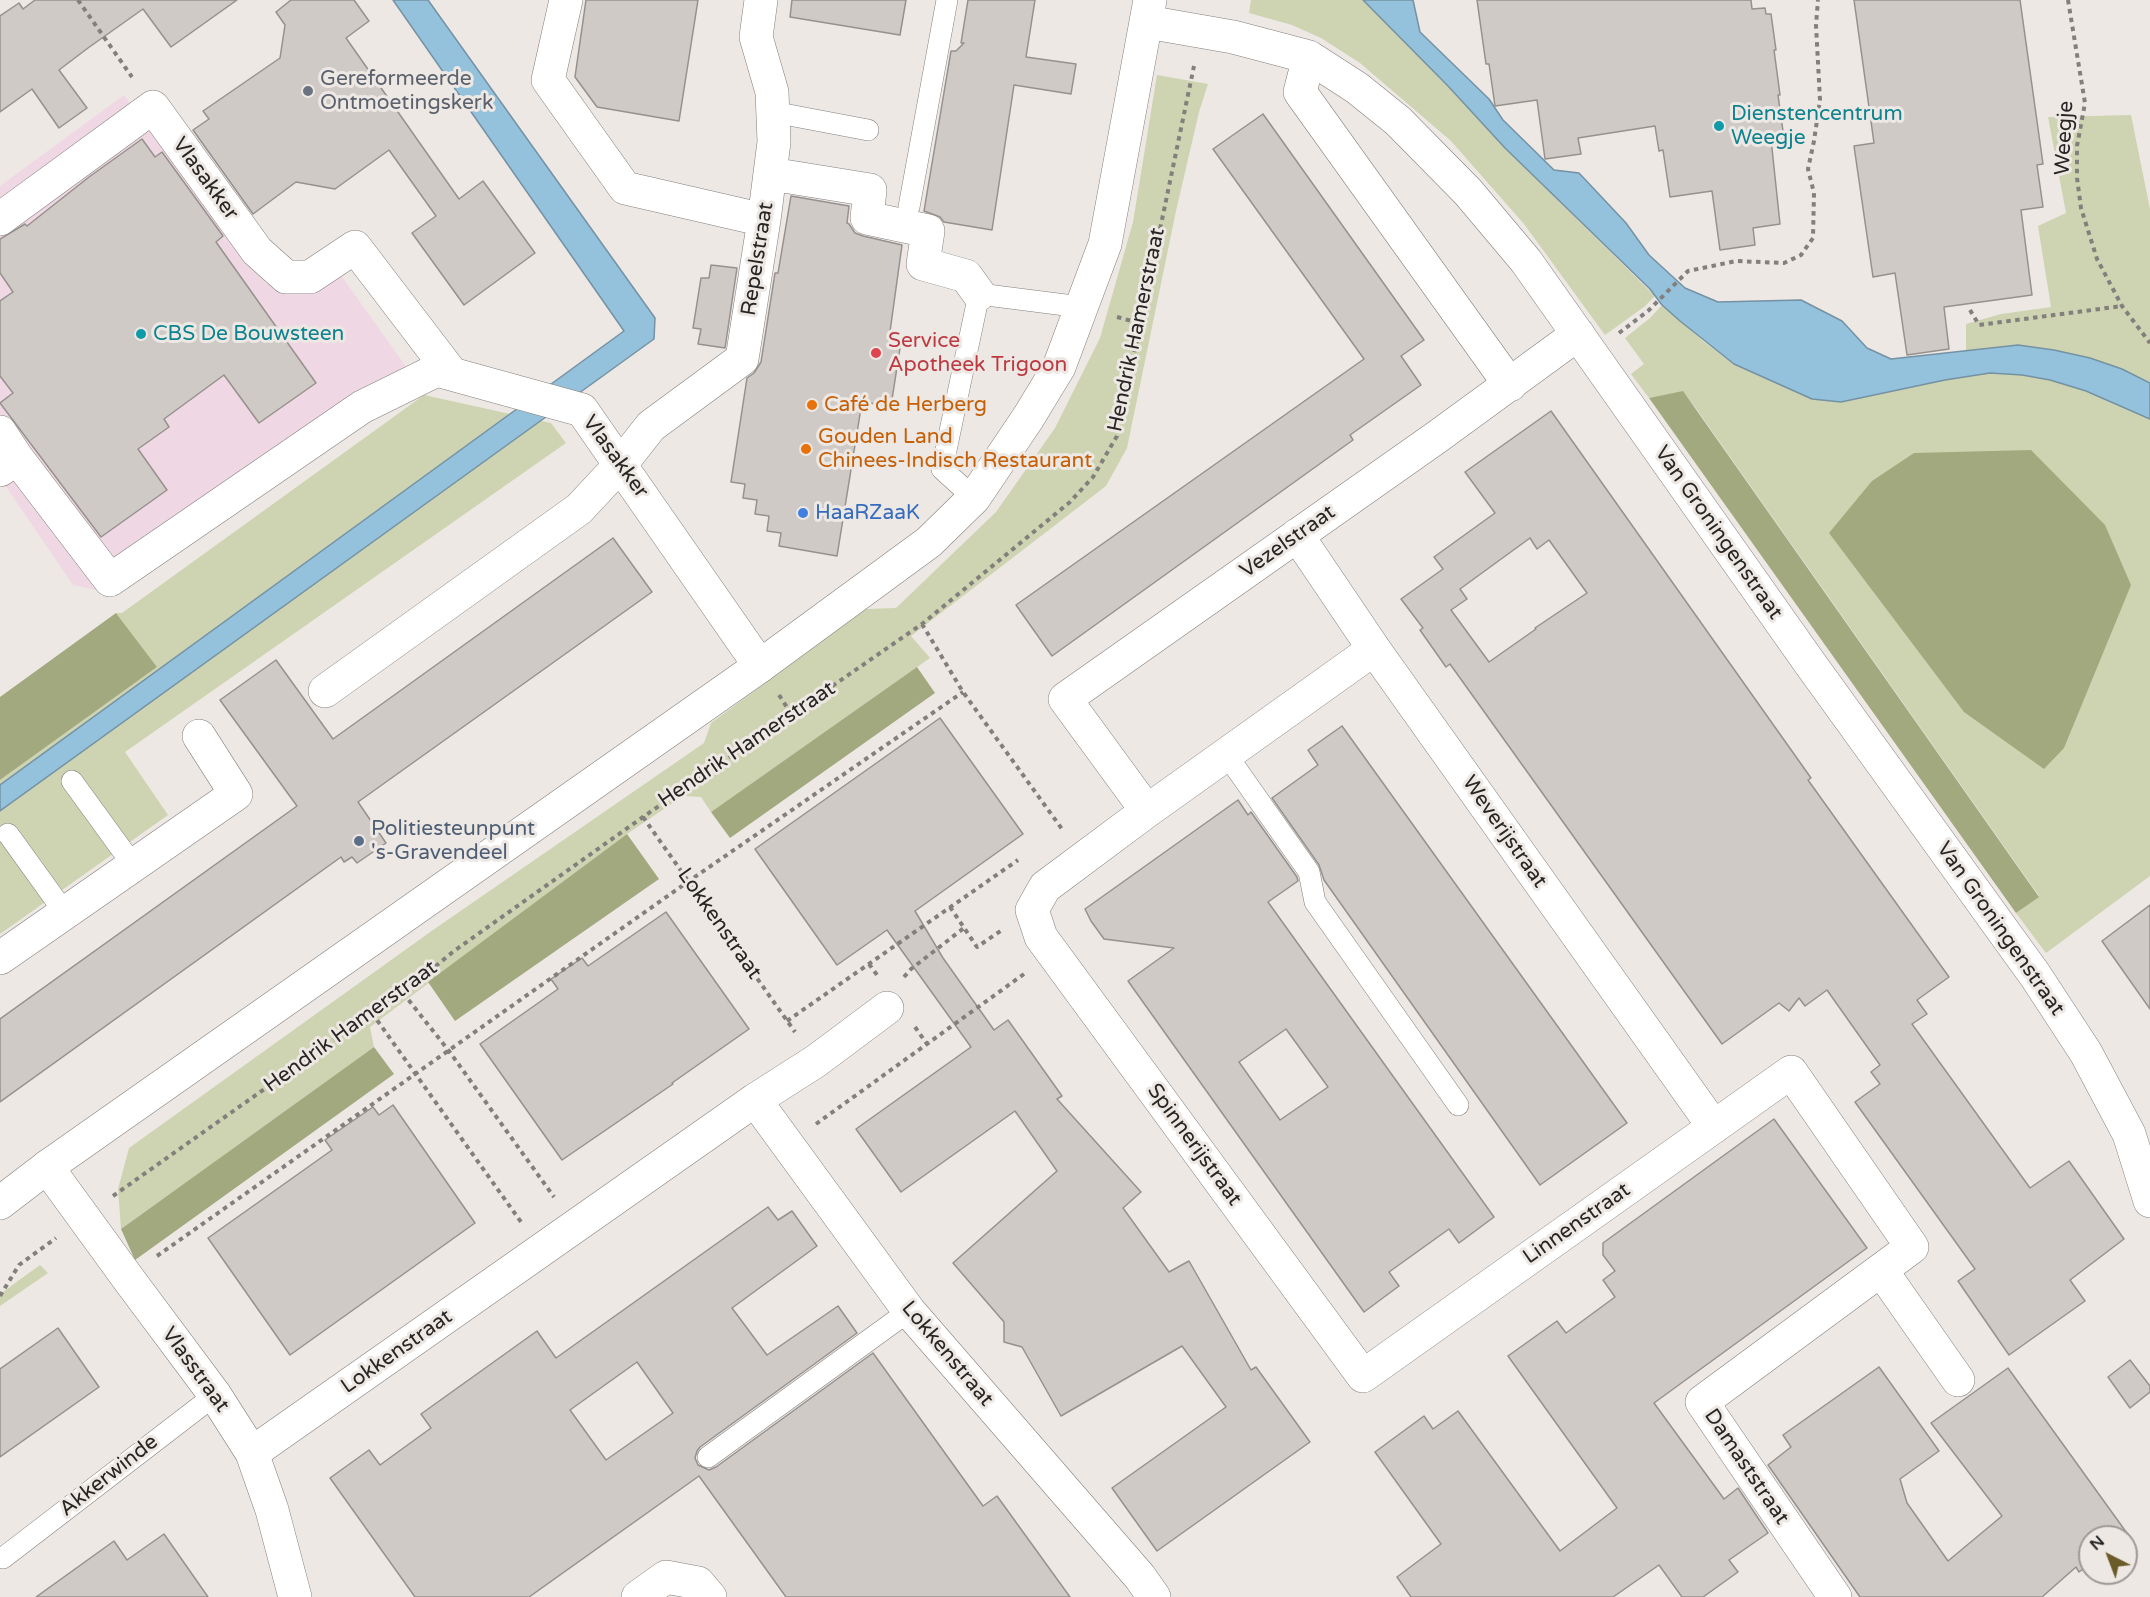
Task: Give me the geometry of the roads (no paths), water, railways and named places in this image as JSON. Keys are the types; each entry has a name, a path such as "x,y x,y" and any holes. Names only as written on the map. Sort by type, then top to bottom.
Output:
{"street":[{"path":"566,0 548,80 625,188 764,220"},
{"name":"Repelstraat","path":"621,464 651,426 742,359 774,142 772,92 756,36 761,0"},
{"path":"0,1203 760,666 929,542 974,498 1059,368 1105,244 1148,11"},
{"name":"Van Groningenstraat","path":"1148,11 1201,30 1309,57 1357,88 1398,121 1468,192 1526,261 1809,662 2035,975 2086,1053 2139,1127 2150,1201"},
{"path":"1309,57 1300,92 1510,384"},
{"name":"Vlasakker","path":"0,219 153,107 257,251 285,277 310,277 355,247 452,375"},
{"path":"771,174 870,190 867,218 928,231 923,264 966,276 979,294"},
{"path":"869,203 909,207"},
{"name":"Vezelstraat","path":"1147,811 1065,699 1578,334"},
{"name":"Vlasakker","path":"6,453 110,580 362,406 437,370 582,410 760,666"},
{"path":"325,691 579,509 621,464"},
{"name":"Weverijstraat","path":"1297,535 1374,649 1714,1127"},
{"path":"1147,811 1374,649"},
{"path":"0,958 236,794 200,736"},
{"name":"Spinnerijstraat","path":"1147,811 1045,887 1032,910 1041,937 1363,1376"},
{"name":"Lokkenstraat","path":"252,1453 755,1100 816,1061 887,1008"},
{"name":"Linnenstraat","path":"1363,1376 1791,1072"},
{"name":"Damaststraat","path":"1791,1072 1912,1247 1702,1402 1835,1597"},
{"name":"Lokkenstraat","path":"755,1100 909,1311 1140,1577 1154,1597"},
{"name":"Vlasstraat","path":"48,1167 127,1278 215,1395 252,1453 272,1510 295,1597"},
{"path":"1881,1270 1958,1380"},
{"path":"638,1597 666,1577 698,1583 710,1597"}],"lane":[{"path":"909,207 947,0"},
{"path":"773,112 868,130"},
{"path":"974,498 942,469 979,294 1081,307"},
{"path":"1226,754 1309,872 1315,902 1458,1105"},
{"path":"72,781 133,865"},
{"path":"8,834 65,913"},
{"path":"708,1457 909,1311"},
{"name":"Akkerwinde","path":"3,1558 215,1395"}],"water":[{"path":"393,0 428,0 655,318 654,339 0,811 0,785 624,331"},
{"path":"1363,0 1413,0 1420,32 1489,99 1503,120 1554,170 1579,173 1626,223 1649,255 1685,288 1718,302 1801,300 1842,321 1867,348 1891,359 2018,345 2090,358 2122,369 2150,383 2150,419 2086,391 2050,380 2022,375 1990,373 1841,402 1812,399 1734,364 1662,305 1650,289 1505,148"}],"place":[{"name":"Gereformeerde Ontmoetingskerk","path":"308,91"},
{"name":"Dienstencentrum Weegje","path":"1719,126"},
{"name":"CBS De Bouwsteen","path":"141,334"},
{"name":"Service Apotheek Trigoon","path":"876,353"},
{"name":"Café de Herberg","path":"812,405"},
{"name":"Gouden Land Chinees-Indisch Restaurant","path":"806,449"},
{"name":"HaaRZaaK","path":"803,513"},
{"name":"Politiesteunpunt 's-Gravendeel","path":"359,841"}]}
